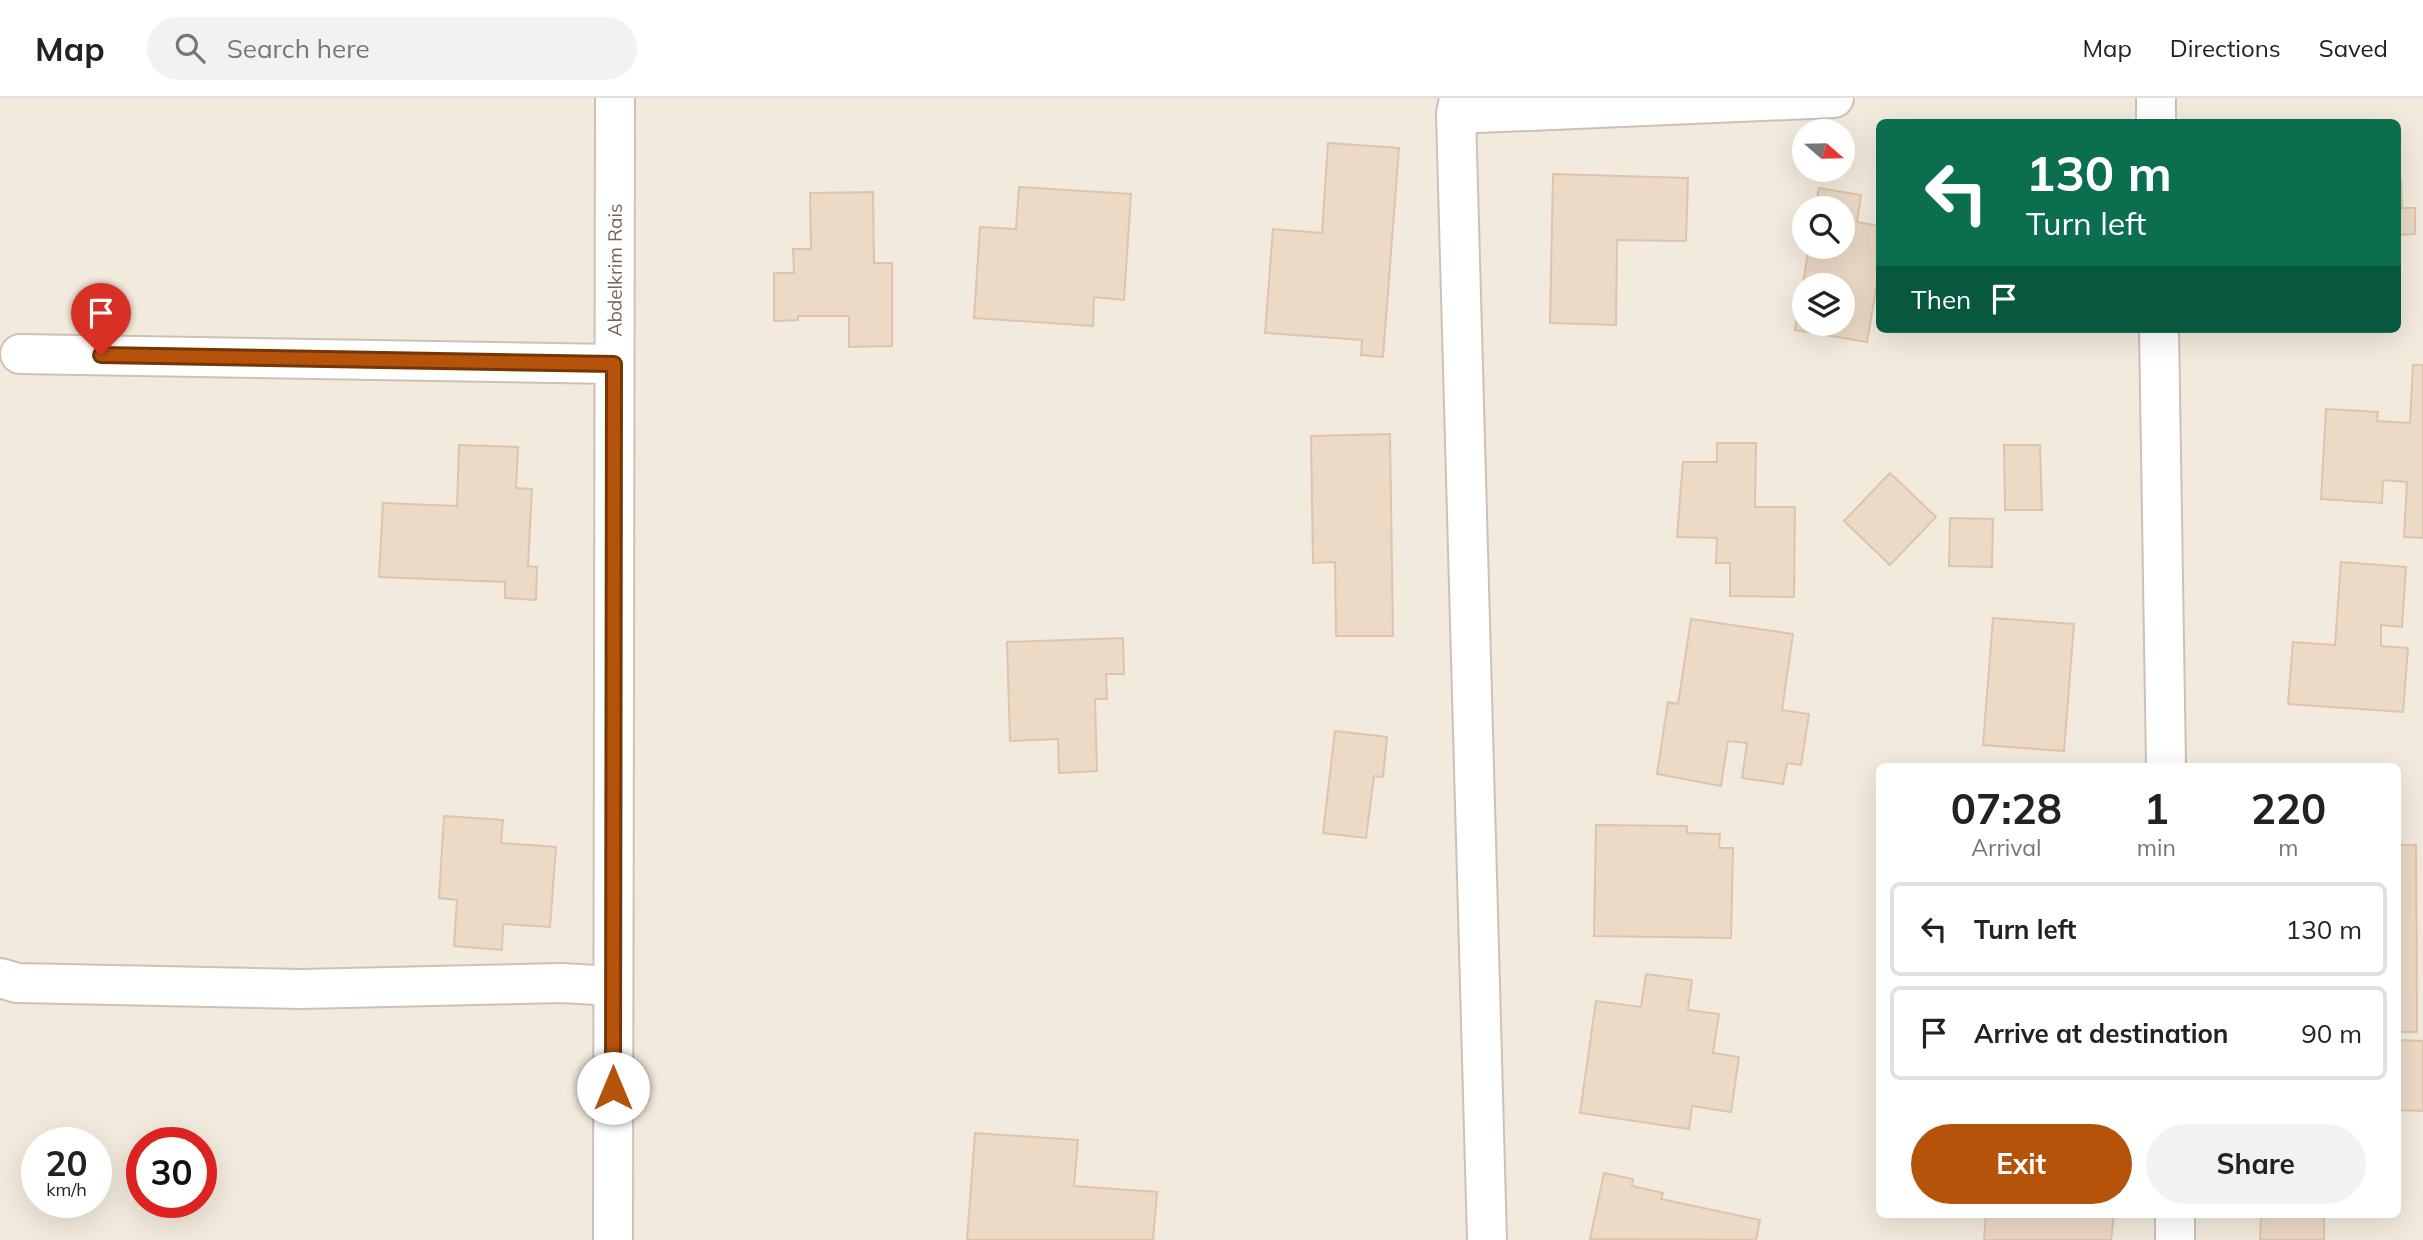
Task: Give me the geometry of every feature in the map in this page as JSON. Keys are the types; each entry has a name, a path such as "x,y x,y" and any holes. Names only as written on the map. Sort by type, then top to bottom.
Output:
{"street":[{"name":"Abdelkrim Rais","path":"613,1240 615,98"},
{"path":"1487,1240 1458,106 1834,98"},
{"path":"2156,98 2157,119"},
{"path":"2159,333 2166,763"},
{"path":"20,354 614,364"},
{"path":"0,978 17,983 301,989 562,984 613,986"},
{"path":"2175,1218 2175,1240"}],"shaded area":[{"path":"0,98 2423,98 2423,1240 0,1240"}],"building":[{"path":"1328,143 1399,148 1383,357 1361,355 1362,340 1265,333 1273,229 1322,233"},
{"path":"1553,174 1688,178 1686,241 1617,240 1616,325 1550,323"},
{"path":"2401,179 2402,208 2415,208 2415,234 2401,235"},
{"path":"1019,187 1131,194 1124,300 1094,297 1093,326 974,318 980,227 1016,229"},
{"path":"1819,188 1861,195 1857,222 1876,225 1876,290 1867,342 1831,336 1855,336 1855,273 1805,273 1807,259 1855,259 1855,196 1817,196"},
{"path":"873,192 874,263 892,263 892,346 849,347 849,316 798,316 798,320 774,321 774,273 794,273 793,249 811,249 810,193"},
{"path":"2413,365 2423,365 2423,538 2404,537 2407,482 2383,480 2382,503 2321,499 2326,409 2378,412 2377,421 2410,423"},
{"path":"1390,434 1393,636 1336,636 1335,562 1313,563 1311,436"},
{"path":"1717,443 1756,443 1755,507 1795,507 1794,597 1730,596 1730,563 1716,563 1717,538 1677,537 1683,462 1717,462"},
{"path":"459,445 518,447 516,488 532,489 528,566 537,567 536,600 505,598 505,582 379,577 383,503 457,506"},
{"path":"2004,445 2040,445 2042,510 2005,510"},
{"path":"1890,473 1936,517 1890,565 1844,521"},
{"path":"1950,518 1993,519 1992,567 1949,566"},
{"path":"2341,562 2406,567 2402,627 2381,625 2381,646 2408,648 2403,712 2288,704 2293,642 2335,645"},
{"path":"1993,618 2074,624 2064,751 1983,745"},
{"path":"1691,619 1793,634 1782,710 1809,714 1801,765 1787,763 1783,784 1742,778 1747,743 1728,741 1721,786 1657,774 1668,702 1678,704"},
{"path":"1123,638 1124,674 1106,674 1107,699 1095,699 1097,771 1059,773 1058,739 1010,741 1007,642"},
{"path":"1335,731 1387,737 1383,777 1374,776 1366,838 1323,833"},
{"path":"444,816 503,820 501,843 556,847 550,927 503,924 502,950 454,946 457,900 439,898"},
{"path":"1596,825 1687,826 1687,833 1720,834 1719,848 1733,848 1731,938 1594,936"},
{"path":"2401,845 2416,845 2417,1032 2401,1032"},
{"path":"1646,974 1692,980 1688,1010 1719,1014 1713,1053 1739,1057 1731,1112 1692,1106 1689,1129 1580,1113 1596,1001 1641,1007"},
{"path":"2401,1040 2423,1041 2423,1111 2401,1110"},
{"path":"975,1133 1078,1140 1074,1186 1157,1192 1153,1240 967,1240"},
{"path":"1604,1173 1633,1179 1632,1186 1663,1193 1661,1199 1760,1220 1756,1240 1590,1239"},
{"path":"1986,1218 2114,1218 2111,1240 1984,1240"},
{"path":"2261,1218 2324,1218 2324,1240 2260,1240"}],"route":[{"path":"101,355 614,364 613,1088"}]}
